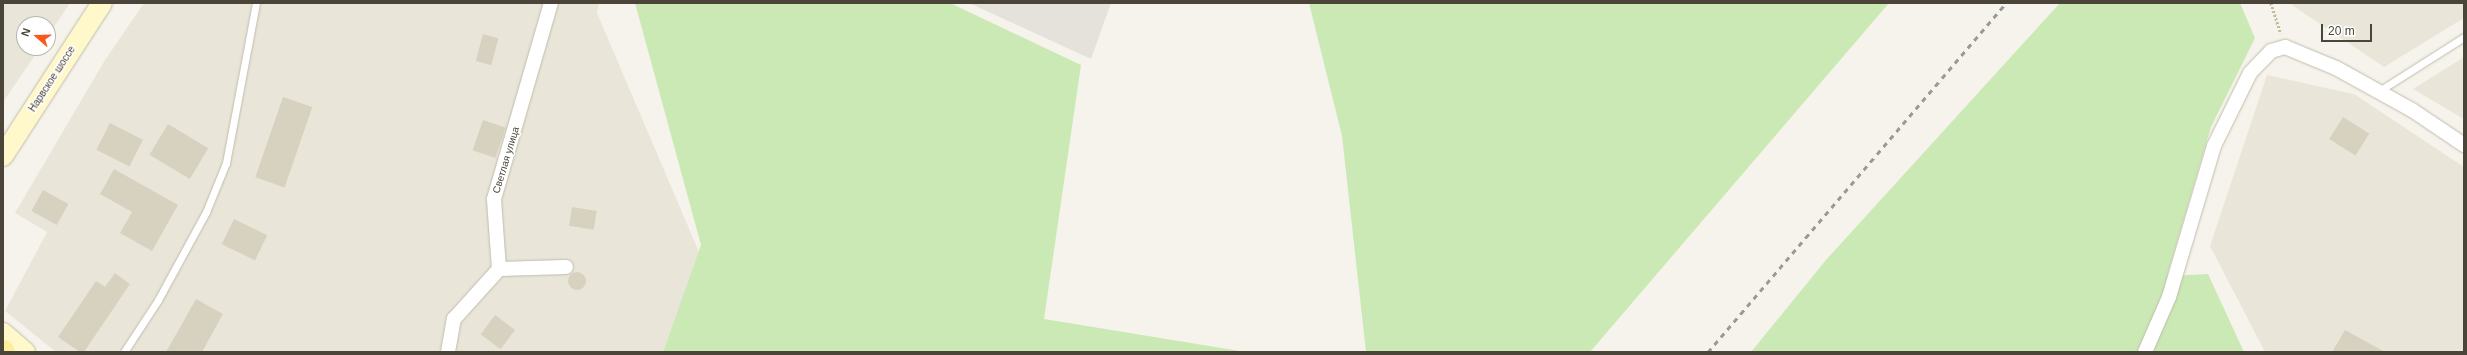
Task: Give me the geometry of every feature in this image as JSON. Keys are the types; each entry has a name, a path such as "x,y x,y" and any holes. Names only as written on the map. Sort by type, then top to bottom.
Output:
{"main road":[{"name":"Нарвское шоссе","path":"3,156 102,3"},
{"path":"3,333 25,352"}],"street":[{"name":"Светлая улица","path":"499,269 494,199 552,3"},
{"path":"2145,352 2169,297 2214,146 2250,73 2271,51 2285,46 2379,91 2464,145"},
{"path":"448,352 454,319 499,269 566,267"}],"lane":[{"path":"124,352 158,300 202,219 226,163 256,3"},
{"path":"2379,91 2464,37"}],"path":[{"path":"2271,3 2285,46"}],"shaded area":[{"path":"3,3 70,3 56,24 56,16 16,16 16,56 35,56 3,102"},
{"path":"144,3 599,3 597,13 699,252 663,352 56,352 5,311 47,232 15,213 105,60"},
{"path":"969,3 1111,3 1091,59"},
{"path":"2289,3 2464,3 2464,18 2384,67"},
{"path":"2464,57 2464,119 2413,89"},
{"path":"2267,75 2354,94 2464,167 2464,352 2265,352 2210,246"}],"green space":[{"path":"635,3 950,3 1081,65 1044,319 1246,352 663,352 701,245"},
{"path":"1309,3 1889,3 1590,352 1366,352 1342,136"},
{"path":"2060,3 2240,3 2255,38 2211,127 2167,276 2208,274 2244,352 1751,352 1826,260"}],"building":[{"path":"483,34 498,38 491,65 476,61"},
{"path":"283,97 312,107 285,187 255,177"},
{"path":"2343,117 2369,133 2356,155 2329,139"},
{"path":"483,120 506,128 495,158 473,150"},
{"path":"110,123 143,140 129,167 96,150"},
{"path":"168,124 208,148 190,179 149,155"},
{"path":"114,169 178,205 152,251 120,233 132,212 100,194"},
{"path":"43,190 68,204 57,225 31,211"},
{"path":"572,207 597,211 594,230 569,226"},
{"path":"234,219 267,235 255,260 222,244"},
{"path":"573,272 581,272 586,277 584,288 581,290 573,290 568,285 568,277"},
{"path":"115,273 130,284 84,352 80,352 58,337 96,281 105,287"},
{"path":"196,299 223,314 202,352 166,352"},
{"path":"495,315 515,330 501,349 481,334"},
{"path":"2345,330 2385,352 2332,352"}],"railway":[{"path":"1708,352 2006,3"}]}
